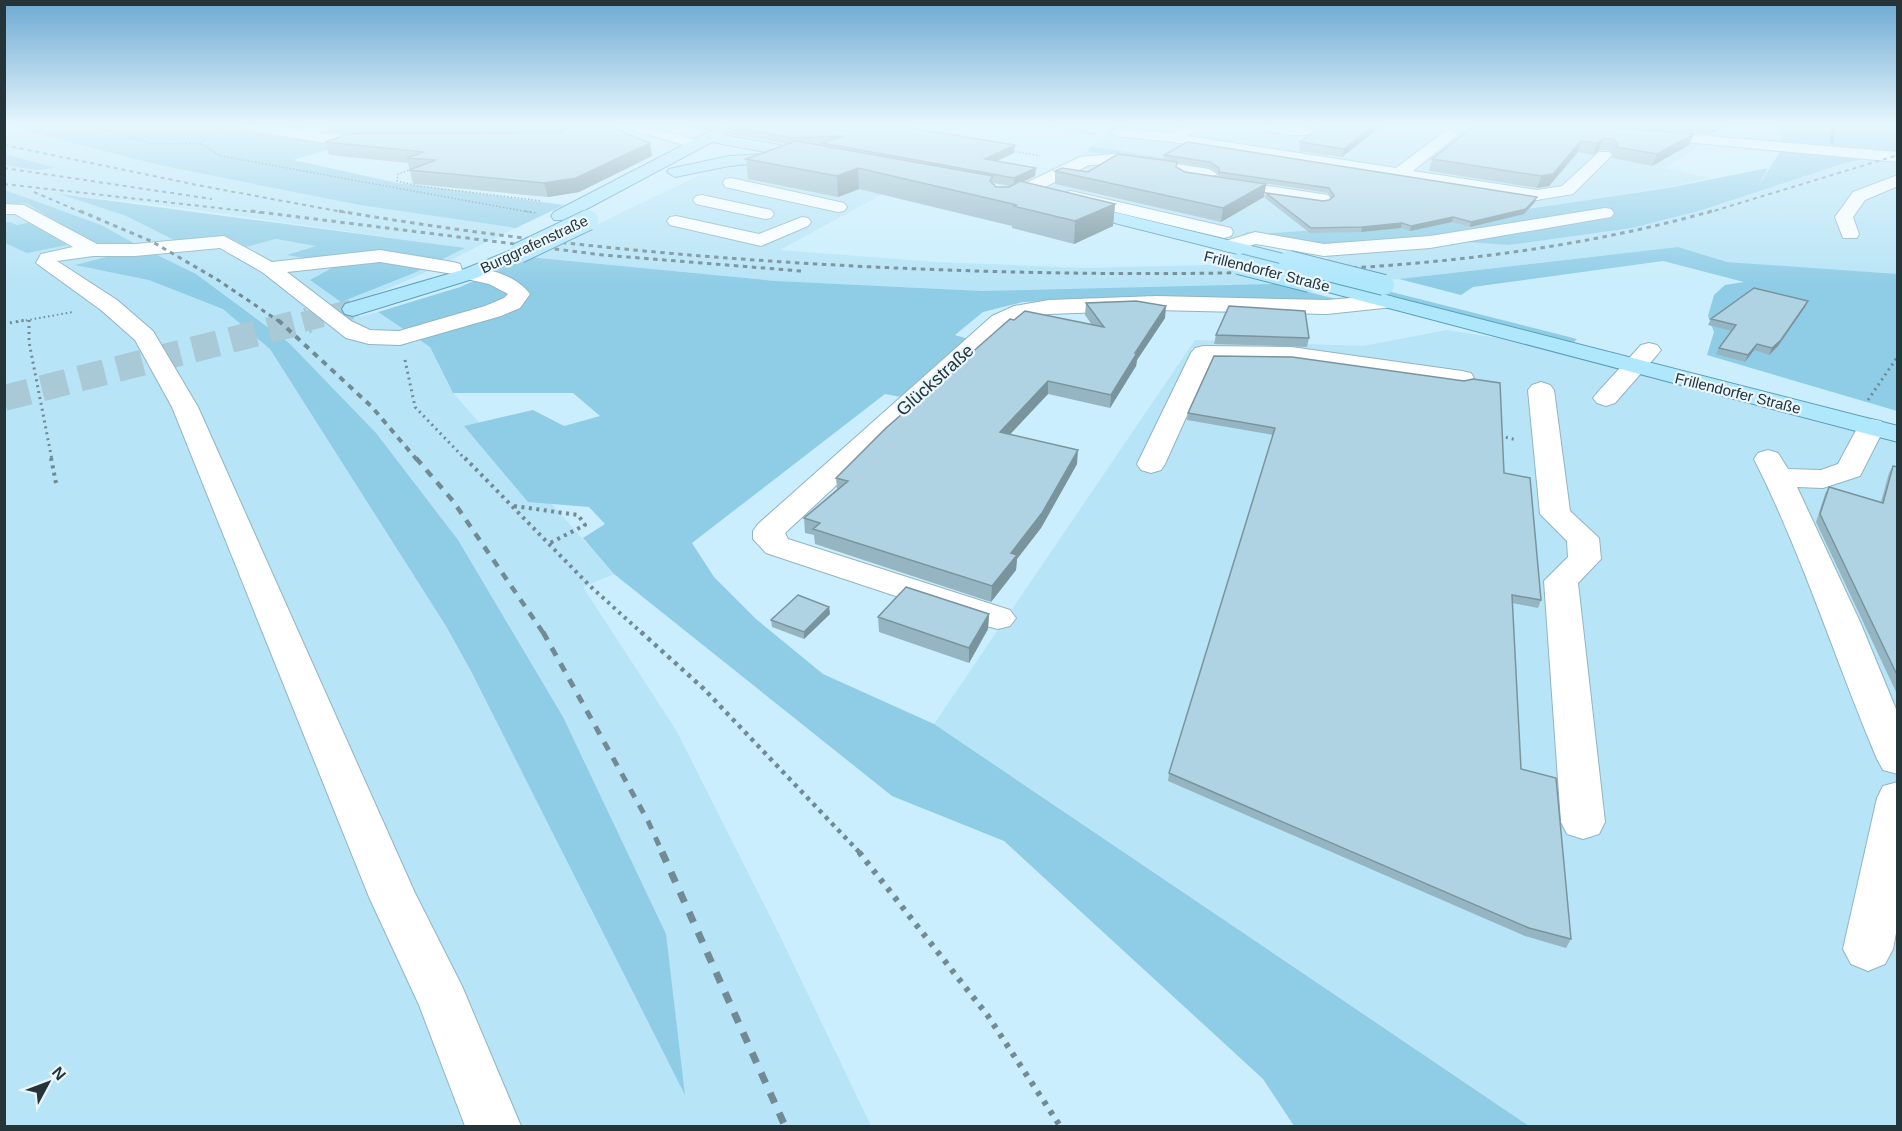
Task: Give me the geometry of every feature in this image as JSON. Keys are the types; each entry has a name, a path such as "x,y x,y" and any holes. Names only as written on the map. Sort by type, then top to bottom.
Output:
{"main road":[{"name":"Burggrafenstraße","path":"353,309 519,253 583,212 643,179"},
{"name":"Burggrafenstraße","path":"461,271 493,249 560,216 583,212 659,179"},
{"path":"1011,191 1029,208"},
{"name":"Frillendorfer Straße","path":"1011,191 1197,238"},
{"name":"Frillendorfer Straße","path":"1058,215 1174,247 1231,248 1289,261 1385,293 1641,358 1878,422 1898,413"},
{"name":"Frillendorfer Straße","path":"1231,248 1331,287 1385,293"}],"street":[{"path":"1011,191 1039,179"},
{"path":"1186,179 1322,199"},
{"path":"1191,179 1200,181"},
{"path":"1436,179 1537,195 1567,190 1576,179"},
{"path":"1850,234 1844,217 1859,196 1898,180"},
{"path":"731,183 838,207"},
{"path":"1011,191 1063,185"},
{"path":"1011,191 1231,248 1255,238 1323,250 1430,242 1605,213"},
{"path":"1868,191 1898,196"},
{"path":"676,221 761,240 802,222 702,200"},
{"path":"4,209 18,209 93,250"},
{"path":"1174,247 1197,238 1231,248"},
{"path":"269,268 381,256 461,271 504,282 513,286 519,294 512,303 493,312 400,338 369,337 354,333 269,268 224,242 125,250 93,250 60,254 48,258 46,263 109,305 145,336 185,407 393,897 444,1003 493,1126"},
{"path":"289,284 302,273 322,264"},
{"name":"Glückstraße","path":"998,618 777,546 769,539 769,531 1000,321 1022,311 1049,307 1156,303 1327,307 1385,293"},
{"path":"1151,464 1203,353 1291,354 1462,378"},
{"path":"1606,398 1641,358"},
{"path":"1541,390 1555,514 1583,538 1585,559 1561,581 1583,822"},
{"path":"1878,422 1850,470 1823,479 1773,468 1843,624 1865,686 1898,759"},
{"path":"1868,949 1898,798"}],"path":[{"path":"348,179 461,201 560,216"},
{"path":"397,179 397,181 419,186 583,212"},
{"path":"4,324 109,305"},
{"path":"29,320 29,342 56,483"},
{"path":"400,338 415,407 590,586 704,689 862,855 988,1016 1060,1126"},
{"path":"1878,422 1870,393 1898,356"},
{"path":"514,506 578,514 585,525 550,543"}],"shaded area":[{"path":"5,179 352,179 542,215 420,275 346,306 360,317 378,312 430,347 453,393 614,574 583,587 676,730 780,936 871,1126 5,1126","holes":["64,194 153,204 464,248 289,255 317,246 276,239 246,247 236,241 223,238 178,242 126,216"]},
{"path":"228,179 379,179 564,205 516,228 360,205"},
{"path":"692,179 863,179 901,184 780,250 935,262 1085,268 1330,262 1323,252 1465,242 1509,245 1632,228 1699,211 1797,179 1897,179 1897,275 1727,262 1678,247 1399,279 1156,297 1023,302 983,291 776,281 529,257"},
{"path":"1251,179 1374,199 1318,230 1256,234 1247,232 1235,239 1103,207 1001,189 1028,180"},
{"path":"1251,179 1292,179 1435,202 1520,210 1714,179 1762,179 1758,187 1763,179 1797,179 1699,211 1632,228 1509,245 1465,242 1323,252 1235,239 1247,232 1256,234 1381,226 1329,192"},
{"path":"1292,179 1706,179 1666,188 1520,210 1435,202"},
{"path":"5,190 101,225 139,246 104,246 80,236 26,203 5,204"},
{"path":"60,194 465,248 414,273 341,302 310,280 339,264 287,255 316,246 276,239 246,247 236,241 223,238 178,242 126,216"},
{"path":"10,222 17,225 32,222 72,244 27,253 5,243 4,223"},
{"path":"1678,247 1727,262 1897,274 1897,411 1707,355 1714,332 1708,316 1714,295 1725,285 1744,282 1663,261 1473,287 1461,295 1399,279"},
{"path":"151,252 196,274 289,343 376,433 458,540 563,717 666,934 685,1095 471,671 446,626 270,349 223,309 149,280 75,265 118,254"},
{"path":"529,257 776,281 983,291 1277,284 1336,299 1321,302 1156,297 1023,302 983,312 955,335 968,339 901,397 885,394 692,543 714,577 756,619 823,674 934,724 1529,1126 1294,1126 1263,1079 1004,841 892,796 614,574 583,538 605,524 589,507 528,502 464,426 533,410 564,426 600,416 573,393 453,393 430,347 378,312 460,287"},
{"path":"1356,283 1577,339 1572,344 1343,285"},
{"path":"1447,330 1573,350 1897,434 1897,1126 1529,1126 934,724 1195,340 1363,346"}],"building":[{"path":"500,179 571,179 544,183"},
{"path":"904,179 991,179 990,181 996,187 1009,187 1020,181 1115,204 1075,221 1013,206 1017,205"},
{"path":"1090,179 1231,179 1266,184 1223,208"},
{"path":"1266,179 1421,179 1537,197 1526,209 1471,222 1453,217 1411,226 1402,223 1311,228 1266,193 1323,201 1334,196 1329,188"},
{"path":"1754,288 1808,301 1781,340 1772,348 1757,344 1748,355 1719,348 1736,325 1711,319"},
{"path":"1136,301 1166,306 1111,395 1048,381 1000,432 1078,450 1042,513 1011,553 1017,555 992,586 813,529 820,523 804,518 848,481 836,478 886,428 1010,319 1014,320 1025,311 1104,327 1086,303"},
{"path":"1229,306 1305,311 1309,338 1216,335"},
{"path":"1214,356 1292,357 1464,381 1473,379 1500,383 1504,473 1530,478 1541,600 1512,595 1521,769 1556,778 1571,939 1529,928 1169,773 1275,428 1188,413"},
{"path":"1893,466 1898,467 1898,677 1820,514 1829,487 1883,503"},
{"path":"906,587 989,614 969,648 878,617"},
{"path":"798,595 829,607 804,632 771,620"}],"tunnel":[{"path":"303,322 353,309"},
{"path":"4,398 309,320"}],"railway":[{"path":"76,179 212,199"},
{"path":"167,179 348,213"},
{"path":"1707,213 1820,179"},
{"path":"4,184 263,213"},
{"path":"34,192 83,213"},
{"path":"80,211 151,241 218,280 280,322"},
{"path":"251,211 603,255 801,271"},
{"path":"339,211 519,237 700,256 974,271 1146,274 1309,270 1472,257 1553,246 1633,231 1712,211"},
{"path":"278,320 372,407 417,460"},
{"path":"416,458 453,501 544,634"},
{"path":"543,632 648,821 663,854"},
{"path":"662,852 785,1126"}]}
